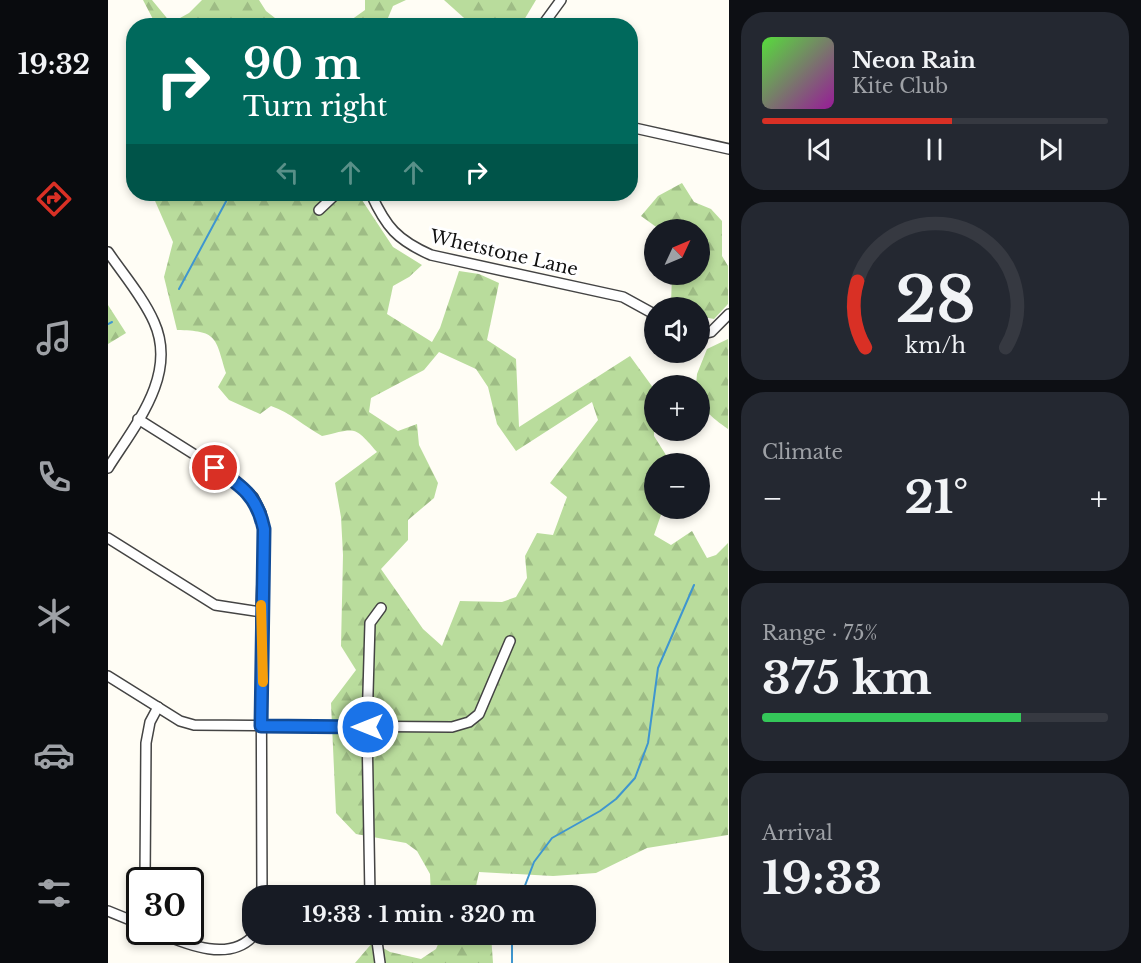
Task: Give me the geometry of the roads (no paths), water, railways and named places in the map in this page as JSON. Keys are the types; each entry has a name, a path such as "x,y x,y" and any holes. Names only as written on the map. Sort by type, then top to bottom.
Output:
{"street":[{"path":"548,18 561,0"},
{"path":"638,129 729,148"},
{"path":"319,210 329,201"},
{"name":"Whetstone Lane","path":"375,201 391,230 406,244 431,255 623,297 644,309"},
{"path":"108,252 154,321 160,345 161,370 155,390 108,468"},
{"path":"710,331 719,326 729,314"},
{"path":"138,419 234,480 253,497 261,513 264,529 261,612 262,885"},
{"path":"108,538 215,605 261,612"},
{"path":"370,885 368,727 370,623 381,609"},
{"path":"108,676 180,721 194,725 452,727 470,722 479,714 510,641"},
{"path":"145,867 146,743 150,722 158,707"},
{"path":"108,911 126,918"},
{"path":"188,945 207,953 220,955 230,954 246,945"},
{"path":"378,945 381,963"}],"waterway":[{"path":"179,289 226,201"},
{"path":"108,324 112,322"},
{"path":"525,885 534,862 552,838 600,811 616,799 635,778 648,743 658,668 694,585"},
{"path":"512,945 512,963"}]}
